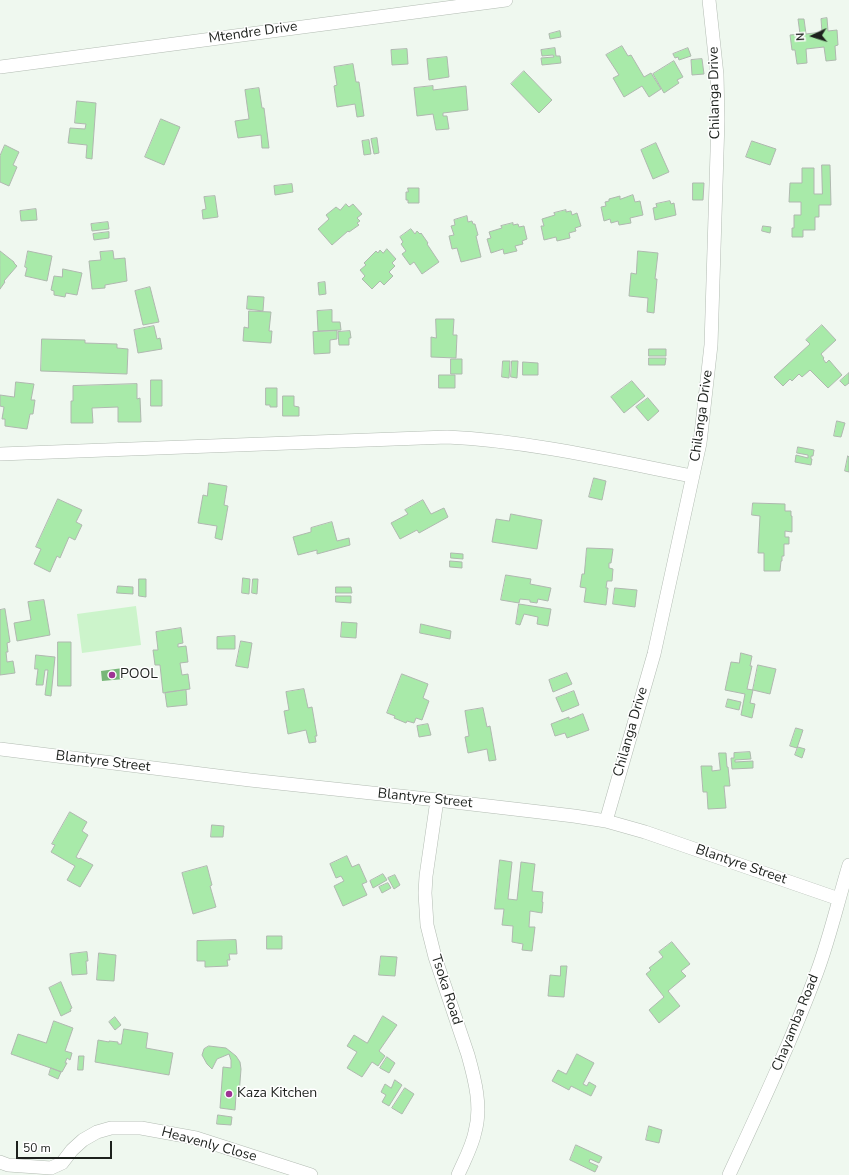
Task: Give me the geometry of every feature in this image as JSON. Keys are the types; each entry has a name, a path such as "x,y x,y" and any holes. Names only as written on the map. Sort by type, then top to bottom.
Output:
{"street":[{"name":"Mtendre Drive","path":"0,67 506,0"},
{"name":"Chilanga Drive","path":"606,821 654,654 700,443 705,409 711,345 718,120 717,75 709,0"},
{"path":"0,454 447,437 484,439 551,448 692,476"},
{"name":"Blantyre Street","path":"0,749 250,780 437,800 606,821 645,832 839,899"},
{"name":"Tsoka Road","path":"437,800 426,876 425,893 427,925 437,963 468,1055 477,1100 478,1115 476,1132 458,1175"},
{"name":"Chayamba Road","path":"729,1175 779,1066 806,1002 826,943 849,865"},
{"name":"Heavenly Close","path":"0,1162 8,1165 51,1168 62,1163 72,1150 83,1140 97,1132 111,1128 141,1128 196,1138 311,1175"}],"shaded area":[{"path":"136,606 141,645 82,653 77,614"},
{"name":"POOL","path":"123,668 124,679 102,681 101,671"}],"building":[{"path":"827,18 828,31 837,30 838,45 835,46 836,60 826,61 824,47 806,49 807,63 797,64 795,50 792,50 790,35 800,34 798,19 804,19 806,34 822,32 821,19"},
{"path":"560,31 561,37 550,39 549,34"},
{"path":"622,46 628,56 631,55 644,77 651,73 661,89 649,97 642,86 624,97 613,78 619,75 606,55"},
{"path":"555,48 556,56 560,56 561,63 542,65 541,58 554,57 553,55 542,56 541,50"},
{"path":"688,48 691,56 679,60 678,57 675,58 673,54"},
{"path":"407,49 408,64 392,65 391,50"},
{"path":"447,57 449,77 429,80 427,59"},
{"path":"702,59 704,74 692,75 691,60"},
{"path":"674,61 683,77 677,80 679,83 664,93 653,74"},
{"path":"353,64 356,82 359,82 364,116 357,117 355,104 337,107 334,86 337,85 334,67"},
{"path":"524,71 552,100 539,113 511,84"},
{"path":"433,86 433,90 466,86 468,110 443,113 443,116 447,116 449,129 436,130 433,114 417,116 414,88"},
{"path":"259,88 262,108 264,108 269,148 262,148 261,135 238,138 235,121 249,119 245,90"},
{"path":"77,101 96,103 92,159 86,158 87,145 68,143 70,128 85,129 86,124 75,123"},
{"path":"161,119 180,127 164,165 145,157"},
{"path":"377,138 379,153 374,154 371,139"},
{"path":"369,140 371,154 364,155 362,141"},
{"path":"752,141 776,149 770,165 746,157"},
{"path":"656,143 669,172 653,179 641,150"},
{"path":"5,145 19,152 13,165 17,167 9,186 0,182 0,156"},
{"path":"822,165 830,165 831,205 819,205 819,217 815,217 815,230 803,230 803,237 792,237 794,215 801,215 801,202 789,202 790,183 802,183 802,168 814,168 814,194 822,194"},
{"path":"693,183 704,183 703,200 693,200"},
{"path":"292,184 293,192 275,195 274,186"},
{"path":"408,188 419,188 419,203 408,203 408,200 406,200 406,192 408,192"},
{"path":"633,195 635,202 640,201 643,215 630,218 631,223 619,225 618,221 611,223 610,219 604,221 601,207 606,206 605,202 609,201 609,199 620,196 620,199"},
{"path":"215,196 218,217 203,219 202,210 206,209 204,197"},
{"path":"670,201 671,204 674,203 676,215 655,220 653,208 657,207 656,204"},
{"path":"346,204 349,207 353,204 362,214 357,218 360,221 357,223 359,225 349,232 348,231 332,245 318,229 329,219 326,215 336,207 340,210"},
{"path":"36,209 37,220 21,221 20,211"},
{"path":"566,210 566,212 571,211 572,215 577,213 581,226 575,228 576,231 569,233 570,238 557,241 556,237 544,240 541,226 544,226 542,219 555,215 554,213"},
{"path":"467,216 468,222 472,221 473,224 475,224 481,257 461,262 457,248 452,249 449,236 454,235 451,226 455,225 454,220"},
{"path":"108,222 109,229 92,231 91,224"},
{"path":"513,223 513,225 518,224 519,227 524,226 527,239 522,241 523,244 515,246 517,251 504,254 503,249 491,253 487,239 491,238 489,232 502,228 501,226"},
{"path":"763,226 771,227 770,233 762,231"},
{"path":"411,229 415,234 417,231 420,234 421,233 439,262 422,274 414,262 410,265 402,254 406,251 401,244 403,242 400,237"},
{"path":"109,232 109,238 94,240 93,234"},
{"path":"387,249 396,259 392,263 395,266 389,272 393,276 384,285 380,281 372,289 362,279 365,276 360,270 366,265 364,263 376,251 378,253 380,250 383,253"},
{"path":"0,251 17,266 4,281 5,282 0,289"},
{"path":"28,251 52,256 47,281 25,276"},
{"path":"113,251 114,259 125,258 127,281 105,285 105,288 92,289 89,261 101,260 100,252"},
{"path":"638,251 658,253 655,279 657,279 654,313 647,312 648,298 629,296 631,273 636,274"},
{"path":"63,269 82,273 77,295 66,293 65,297 54,295 54,291 51,290 54,276 62,277"},
{"path":"325,282 326,294 319,295 318,283"},
{"path":"150,287 159,322 143,325 135,291"},
{"path":"248,296 264,297 263,311 247,309"},
{"path":"332,310 332,322 340,322 341,330 318,331 317,311"},
{"path":"249,311 271,312 269,331 272,331 271,343 243,341 244,327 248,328"},
{"path":"436,319 454,319 453,335 457,335 456,358 431,357 431,337 436,338"},
{"path":"822,325 836,340 821,354 824,358 823,359 826,363 829,360 842,375 828,388 810,370 802,377 799,374 792,381 790,379 783,386 774,377 810,344 806,340"},
{"path":"154,326 157,339 160,338 162,349 138,353 134,330"},
{"path":"337,331 337,339 330,340 330,353 314,354 313,332"},
{"path":"350,331 351,338 349,338 349,345 339,345 338,332"},
{"path":"42,339 85,340 85,343 117,344 117,348 128,349 127,374 41,371"},
{"path":"649,349 666,349 666,356 649,356"},
{"path":"649,358 666,358 665,365 649,365"},
{"path":"451,359 462,359 462,374 451,374"},
{"path":"503,361 510,361 509,378 502,377"},
{"path":"512,361 518,361 517,378 511,377"},
{"path":"523,362 538,363 538,375 523,375"},
{"path":"849,373 849,383 845,386 840,381"},
{"path":"439,375 455,375 455,388 439,388"},
{"path":"151,380 162,380 162,406 151,406"},
{"path":"632,381 645,396 624,413 611,397"},
{"path":"16,382 34,384 31,400 35,400 33,414 30,414 27,429 5,426 5,419 2,419 4,407 0,406 0,395 14,397"},
{"path":"137,384 137,399 140,398 141,422 118,422 118,407 92,408 93,423 71,423 73,386"},
{"path":"266,388 277,388 277,407 270,407 270,405 266,405"},
{"path":"283,396 294,396 294,406 299,407 299,416 283,416"},
{"path":"648,398 659,411 648,421 636,407"},
{"path":"837,421 845,423 841,437 834,436"},
{"path":"798,447 814,450 813,456 811,456 811,465 795,462 796,455 808,458 808,455 797,453"},
{"path":"848,456 849,457 849,472 845,471"},
{"path":"594,478 606,481 602,500 589,497"},
{"path":"209,483 227,486 224,505 228,506 222,540 215,538 217,526 198,523 203,495 207,496"},
{"path":"58,499 82,510 76,522 82,525 75,540 69,537 60,558 57,556 50,572 34,564 41,549 36,547"},
{"path":"423,500 431,514 444,508 448,517 419,533 417,530 400,539 391,523 408,514 405,510"},
{"path":"753,503 785,504 785,511 791,511 792,532 785,531 785,537 789,537 789,544 784,544 784,556 782,556 780,571 764,571 764,553 758,553 760,516 752,515"},
{"path":"511,514 542,520 537,549 492,542 496,519 509,521"},
{"path":"332,522 337,541 349,538 350,545 317,554 317,550 298,555 293,537 311,532 311,528"},
{"path":"587,548 613,549 611,563 609,563 609,568 613,569 612,581 607,581 606,588 608,588 606,605 584,602 586,588 580,587 582,574 584,574"},
{"path":"451,553 463,554 463,559 451,558"},
{"path":"450,561 462,562 462,568 450,567"},
{"path":"506,575 531,579 530,584 551,588 548,601 538,599 537,603 530,602 530,600 520,599 519,603 501,600"},
{"path":"243,578 250,579 249,594 242,593"},
{"path":"139,579 146,579 146,597 139,596"},
{"path":"253,579 258,579 257,594 252,593"},
{"path":"118,586 133,587 133,594 117,593"},
{"path":"336,587 351,587 352,593 336,593"},
{"path":"615,588 637,590 635,607 613,604"},
{"path":"336,596 351,596 351,603 336,602"},
{"path":"44,600 50,635 17,641 14,623 31,620 28,602"},
{"path":"519,604 551,609 548,626 537,624 538,617 524,614 520,625 516,624"},
{"path":"5,609 10,642 7,643 7,662 13,661 15,673 0,675 0,610"},
{"path":"342,622 357,623 356,638 341,637"},
{"path":"421,624 451,631 450,639 420,633"},
{"path":"181,628 183,643 178,644 178,647 186,646 188,662 180,663 182,675 188,674 190,689 163,693 160,665 155,665 153,650 158,650 156,632"},
{"path":"235,636 235,649 217,649 217,637"},
{"path":"241,641 252,643 248,668 236,666"},
{"path":"58,642 71,642 71,686 58,686"},
{"path":"741,653 752,656 750,666 752,666 747,689 753,690 750,703 755,704 752,718 741,715 745,694 725,690 731,662 739,663"},
{"path":"36,655 55,657 51,696 45,695 48,670 45,670 43,685 36,685 38,669 35,669"},
{"path":"758,665 776,669 770,694 753,690"},
{"path":"567,673 572,684 553,692 549,680"},
{"path":"402,674 428,684 423,698 429,701 422,720 416,718 414,723 407,721 406,723 387,713"},
{"path":"304,689 308,708 312,707 317,736 315,736 316,742 309,743 306,730 288,734 284,711 289,710 286,692"},
{"path":"186,690 187,705 167,707 165,693"},
{"path":"574,691 579,705 562,712 556,698"},
{"path":"728,699 741,702 739,710 726,707"},
{"path":"483,708 487,727 490,726 496,760 489,761 487,749 468,753 465,737 469,736 465,711"},
{"path":"583,714 589,730 567,738 565,733 555,736 551,724 569,717 569,719"},
{"path":"428,724 431,735 419,737 417,726"},
{"path":"796,728 803,730 797,748 790,746"},
{"path":"798,747 805,749 802,758 795,755"},
{"path":"750,752 751,759 735,760 735,762 753,761 753,768 732,769 731,758 734,758 734,753"},
{"path":"719,753 726,753 728,767 730,786 724,786 726,808 708,809 707,792 703,792 701,766 712,766 712,771 720,770"},
{"path":"70,812 87,822 82,831 88,835 76,857 93,865 80,887 67,880 75,866 51,852 55,845 52,844"},
{"path":"212,825 224,826 223,837 211,837"},
{"path":"347,856 352,867 359,864 367,882 362,884 367,895 343,906 334,886 344,881 341,876 336,878 330,864"},
{"path":"500,860 512,862 508,899 517,900 521,862 535,864 532,891 543,892 543,902 542,913 530,911 529,927 535,927 532,951 522,950 523,944 512,942 513,926 502,925 504,909 495,909"},
{"path":"207,866 212,885 210,886 216,907 193,914 182,873"},
{"path":"383,874 387,880 373,888 370,881"},
{"path":"395,875 400,885 394,889 388,878"},
{"path":"388,883 391,888 382,893 379,887"},
{"path":"267,936 282,936 282,949 267,949"},
{"path":"236,940 237,954 229,954 230,960 227,960 228,966 205,967 205,961 197,961 197,941"},
{"path":"672,942 690,964 681,971 686,976 668,991 680,1006 659,1023 649,1010 664,997 646,974 651,970 649,968 663,957 659,952"},
{"path":"87,952 87,974 72,975 70,954"},
{"path":"99,953 116,955 114,981 97,980"},
{"path":"381,956 397,957 395,976 379,975"},
{"path":"561,966 567,966 564,997 548,996 550,975 560,976"},
{"path":"61,982 72,1008 70,1009 71,1011 61,1016 49,988"},
{"path":"383,1016 397,1025 379,1051 385,1056 378,1066 372,1062 362,1077 347,1068 357,1052 347,1046 354,1035 367,1043"},
{"path":"115,1017 121,1025 115,1030 109,1022"},
{"path":"54,1021 73,1028 65,1051 72,1053 70,1060 67,1058 65,1063 67,1063 62,1072 11,1054 18,1034 46,1043"},
{"path":"124,1029 148,1033 146,1048 173,1053 169,1075 95,1062 98,1040 118,1042 118,1044 121,1044"},
{"path":"209,1046 226,1048 236,1056 240,1062 241,1069 239,1095 236,1095 235,1110 220,1108 223,1067 231,1068 229,1054 217,1059 212,1069 202,1055 204,1049"},
{"path":"577,1054 594,1063 583,1084 587,1086 589,1082 596,1086 591,1096 571,1086 569,1090 552,1081 558,1070 566,1074"},
{"path":"79,1056 84,1056 83,1070 78,1070"},
{"path":"387,1057 395,1063 389,1073 380,1068"},
{"path":"51,1068 61,1072 58,1079 49,1075"},
{"path":"395,1080 402,1085 389,1106 382,1102 386,1095 381,1092 385,1084 391,1088"},
{"path":"405,1088 414,1094 402,1114 392,1108"},
{"path":"218,1115 232,1117 231,1125 217,1124"},
{"path":"649,1126 662,1130 659,1143 646,1140"},
{"path":"576,1145 602,1157 599,1163 590,1159 589,1162 598,1166 595,1172 570,1160"}],"place":[{"name":"POOL","path":"112,675"},
{"name":"Kaza Kitchen","path":"229,1094"}]}
